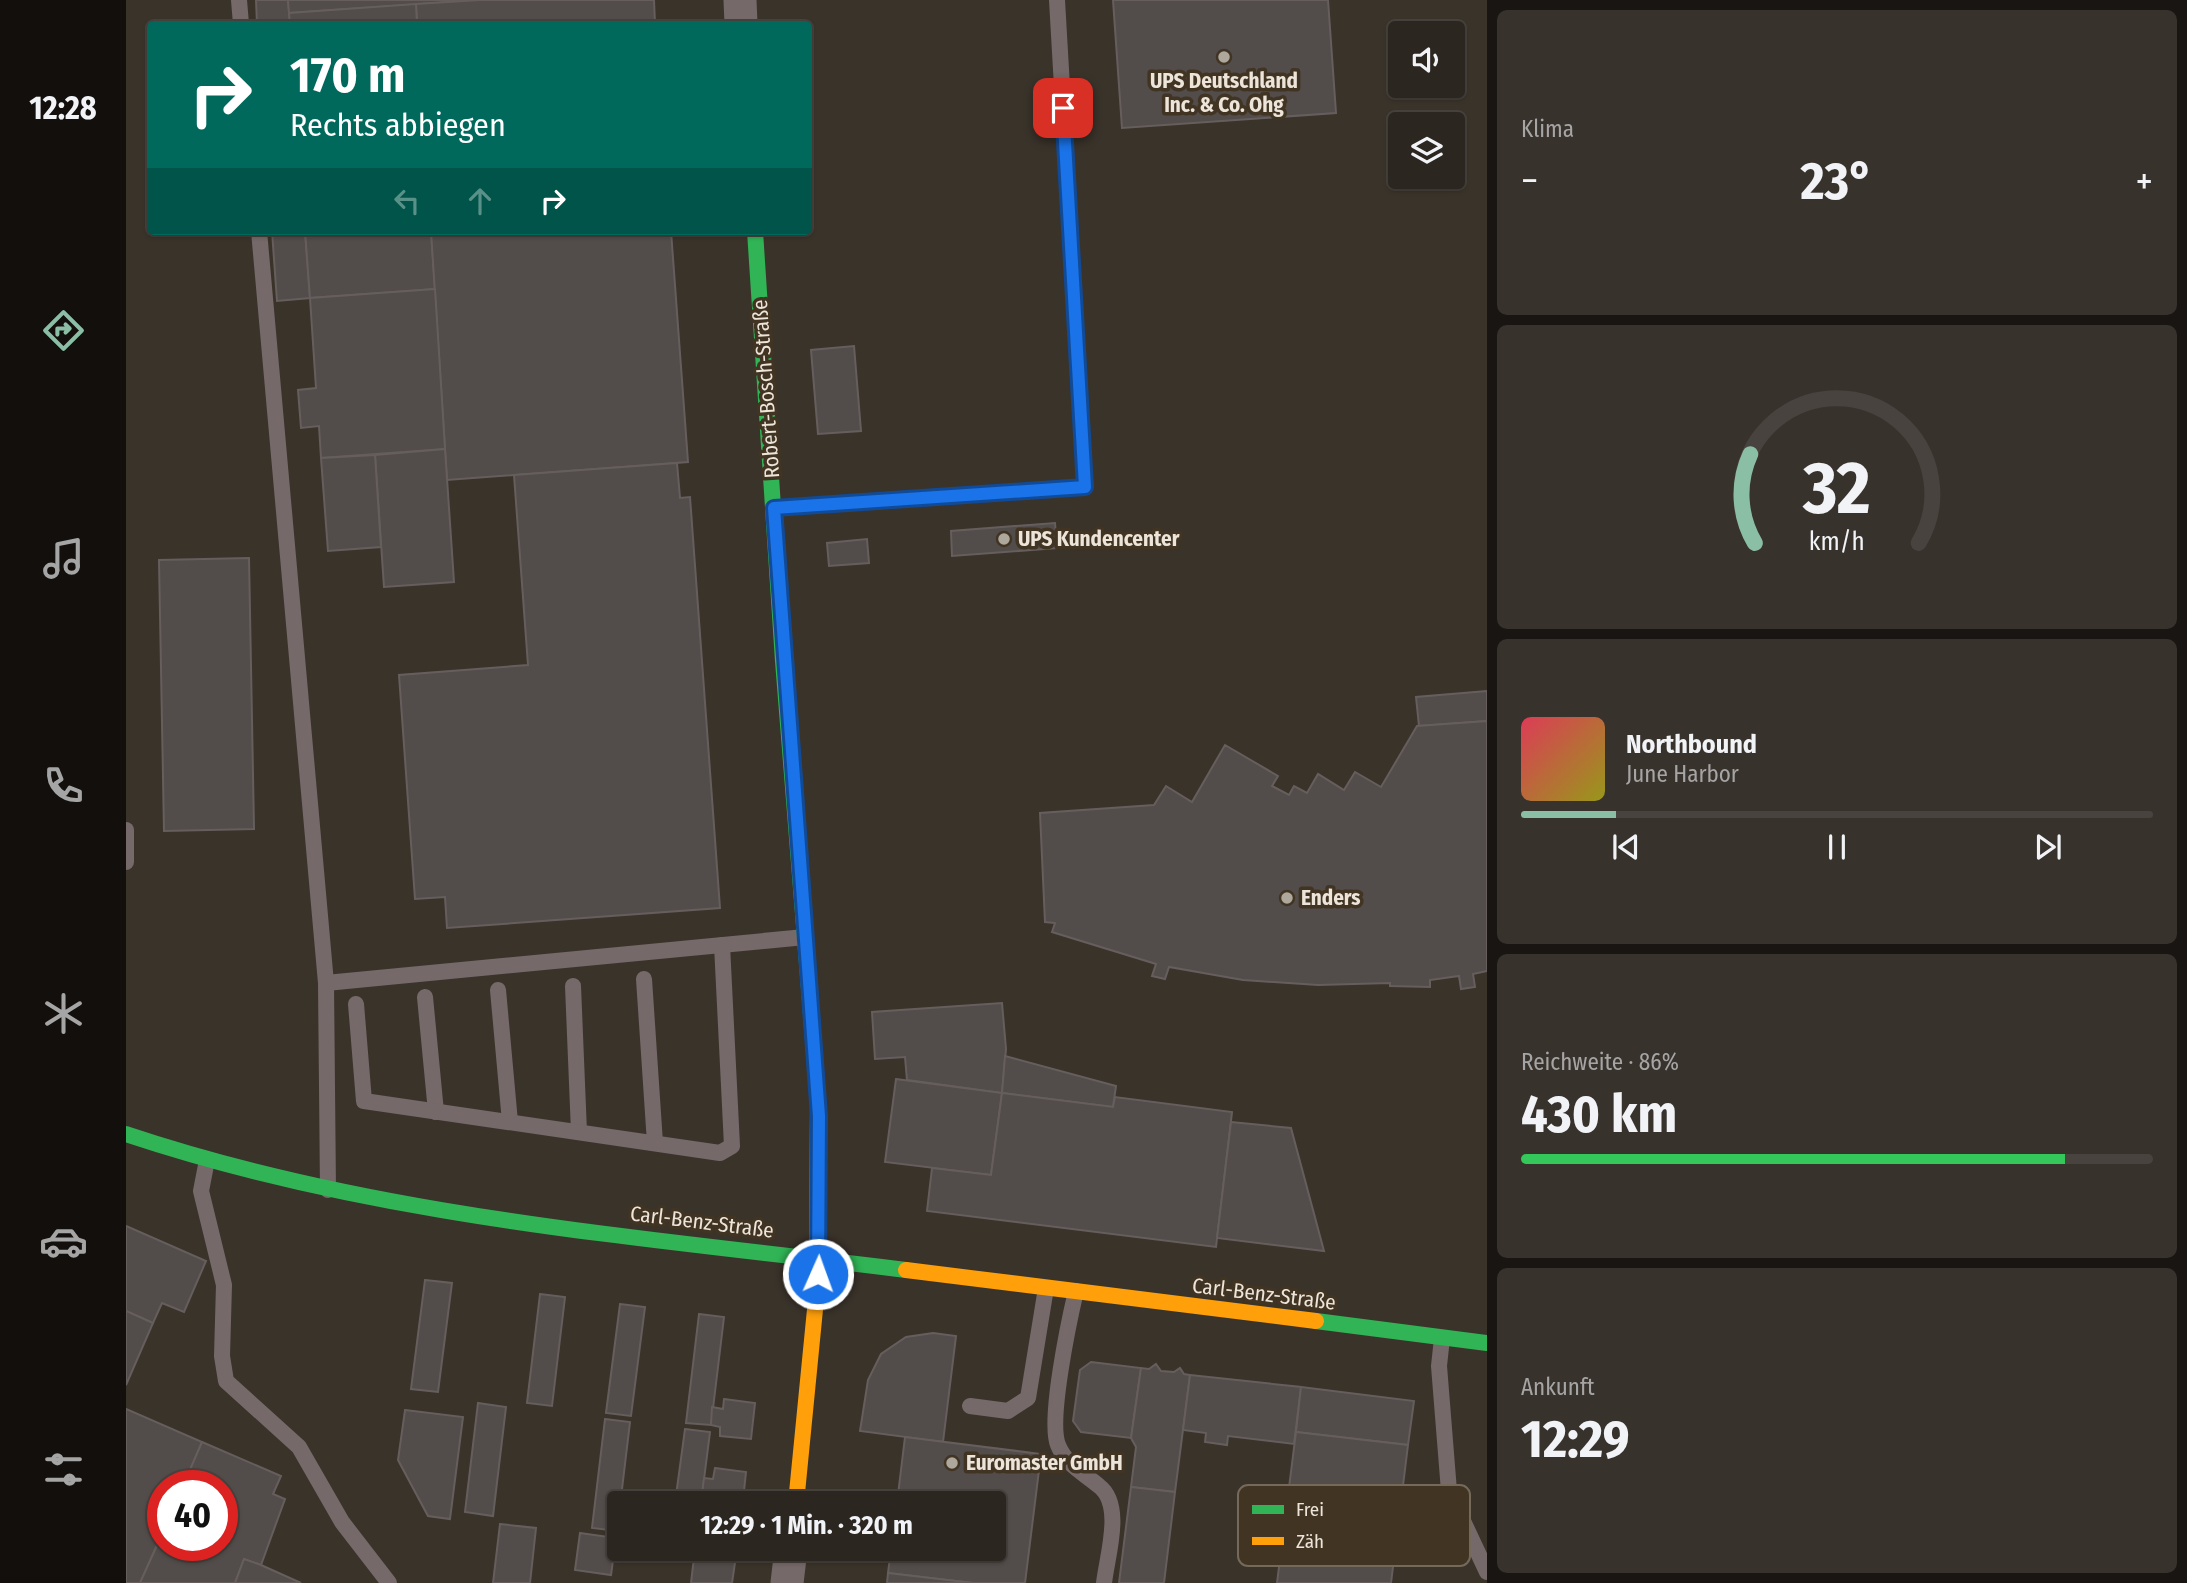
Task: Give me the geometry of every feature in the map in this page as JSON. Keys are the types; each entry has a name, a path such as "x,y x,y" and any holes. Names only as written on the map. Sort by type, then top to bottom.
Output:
{"main road":[{"name":"Robert-Bosch-Straße","path":"755,235 819,1116 819,1258 797,1491"},
{"name":"Carl-Benz-Straße","path":"126,1134 207,1160 328,1190 441,1211 1487,1343"}],"street":[{"path":"740,0 741,21"},
{"path":"787,1583 790,1561"}],"lane":[{"path":"239,0 241,21"},
{"path":"774,508 1085,487 1057,0"},
{"path":"259,235 326,982 328,1190"},
{"path":"126,830 126,862"},
{"path":"326,982 805,937"},
{"path":"356,1004 364,1101 720,1153 732,1146 722,944"},
{"path":"645,979 654,1143"},
{"path":"573,986 579,1132"},
{"path":"498,989 510,1122"},
{"path":"425,997 436,1112"},
{"path":"207,1160 201,1191 224,1285 222,1356 226,1381 299,1447 342,1522 389,1583"},
{"path":"970,1406 1008,1411 1028,1398 1046,1288"},
{"path":"1076,1292 1055,1434 1065,1458 1108,1494 1112,1506 1104,1583"},
{"path":"1443,1338 1439,1366 1449,1485"},
{"path":"1470,1536 1487,1572"}],"building":[{"path":"256,0 288,0 290,21 257,21"},
{"path":"288,0 480,0 289,13"},
{"path":"480,0 654,0 655,21 417,21 416,4"},
{"name":"UPS Deutschland Inc. & Co. Ohg","path":"1113,0 1328,0 1336,113 1122,128"},
{"path":"416,4 417,21 290,21 289,13"},
{"path":"272,235 305,235 310,298 277,301"},
{"path":"305,235 431,235 435,289 310,298"},
{"path":"431,235 671,235 688,462 447,480"},
{"path":"435,289 445,449 321,458 319,426 301,428 298,390 316,388 310,298"},
{"path":"854,346 861,431 818,434 811,350"},
{"path":"445,449 454,582 384,587 375,455"},
{"path":"375,455 381,547 328,551 321,458"},
{"path":"677,463 680,498 690,497 720,908 447,928 445,897 415,899 399,675 528,665 514,475"},
{"name":"UPS Kundencenter","path":"1055,523 1057,548 952,556 951,531"},
{"path":"867,539 869,563 829,566 827,543"},
{"path":"249,558 254,829 164,831 159,560"},
{"path":"1487,691 1487,721 1419,726 1416,697"},
{"path":"1487,721 1487,971 1473,974 1475,987 1461,989 1459,976 1430,980 1430,987 1390,986 1390,983 1318,985 1243,980 1169,967 1165,979 1152,976 1156,964 1052,932 1055,923 1045,922 1040,813 1154,805 1166,786 1192,802 1225,745 1278,776 1272,786 1289,795 1294,786 1307,793 1318,774 1344,790 1355,772 1381,787 1417,726"},
{"path":"1002,1003 1006,1049 1002,1093 907,1080 905,1057 875,1059 872,1012"},
{"path":"1005,1056 1116,1086 1113,1107 1002,1093"},
{"path":"896,1079 1002,1093 991,1175 885,1162"},
{"path":"1002,1093 1113,1107 1115,1097 1232,1112 1216,1247 927,1211 932,1168 991,1175"},
{"path":"1231,1122 1291,1128 1324,1251 1217,1238"},
{"path":"126,1226 206,1261 184,1312 162,1303 153,1323 126,1311"},
{"path":"425,1280 452,1283 438,1392 411,1389"},
{"path":"540,1294 565,1297 552,1406 527,1403"},
{"path":"620,1304 645,1307 631,1416 606,1413"},
{"path":"126,1311 153,1323 126,1385"},
{"path":"699,1314 724,1317 711,1425 686,1423"},
{"path":"933,1333 956,1336 943,1442 860,1431 868,1380 881,1354 906,1337"},
{"path":"1091,1362 1141,1368 1131,1438 1081,1432 1073,1421 1080,1370"},
{"path":"1156,1364 1161,1371 1174,1372 1180,1368 1184,1374 1190,1375 1175,1492 1131,1487 1136,1447 1131,1438 1141,1368 1149,1369"},
{"path":"1190,1375 1301,1387 1294,1444 1228,1436 1227,1445 1205,1442 1206,1433 1183,1430"},
{"path":"1301,1387 1414,1401 1408,1445 1296,1432"},
{"path":"724,1399 755,1403 751,1439 720,1436 720,1427 711,1425 712,1407 723,1409"},
{"path":"478,1403 506,1407 493,1516 465,1512"},
{"path":"126,1409 202,1442 190,1470 147,1470 147,1561 150,1561 140,1583 126,1583"},
{"path":"405,1410 463,1417 450,1519 428,1516 398,1460"},
{"path":"605,1419 630,1422 622,1491 607,1491 607,1530 592,1528"},
{"path":"685,1429 710,1432 703,1491 677,1491"},
{"path":"1296,1432 1408,1445 1403,1485 1289,1485"},
{"path":"905,1437 1041,1454 1025,1583 973,1583 888,1573 890,1561 1006,1561 1006,1491 898,1491"},
{"path":"202,1442 281,1476 273,1494 285,1499 261,1565 244,1559 235,1583 140,1583 150,1561 238,1561 238,1470 190,1470"},
{"path":"715,1468 746,1472 744,1491 702,1491 704,1478 713,1479"},
{"path":"1131,1487 1175,1492 1164,1583 1119,1583"},
{"path":"500,1524 536,1528 530,1583 493,1583"},
{"path":"580,1533 607,1537 607,1561 613,1561 611,1575 575,1570"},
{"path":"244,1559 261,1565 301,1583 235,1583"},
{"path":"694,1561 735,1561 732,1583 691,1583"},
{"path":"1279,1566 1393,1566 1391,1583 1277,1583"},
{"path":"888,1573 973,1583 887,1583"}],"traffic: fast":[{"path":"755,235 783,661 818,1103"},
{"path":"126,1134 221,1163 414,1205 610,1235 906,1270"},
{"path":"1316,1321 1487,1343"}],"traffic: slow":[{"path":"797,1491 817,1289 818,1103"},
{"path":"906,1270 1316,1321"}],"place":[{"name":"UPS Deutschland Inc. & Co. Ohg","path":"1224,57"},
{"name":"UPS Kundencenter","path":"1004,539"},
{"name":"Enders","path":"1287,898"},
{"name":"Euromaster GmbH","path":"952,1463"}],"route":[{"path":"818,1274 819,1116 783,661 774,508 1085,487 1063,108"}]}
